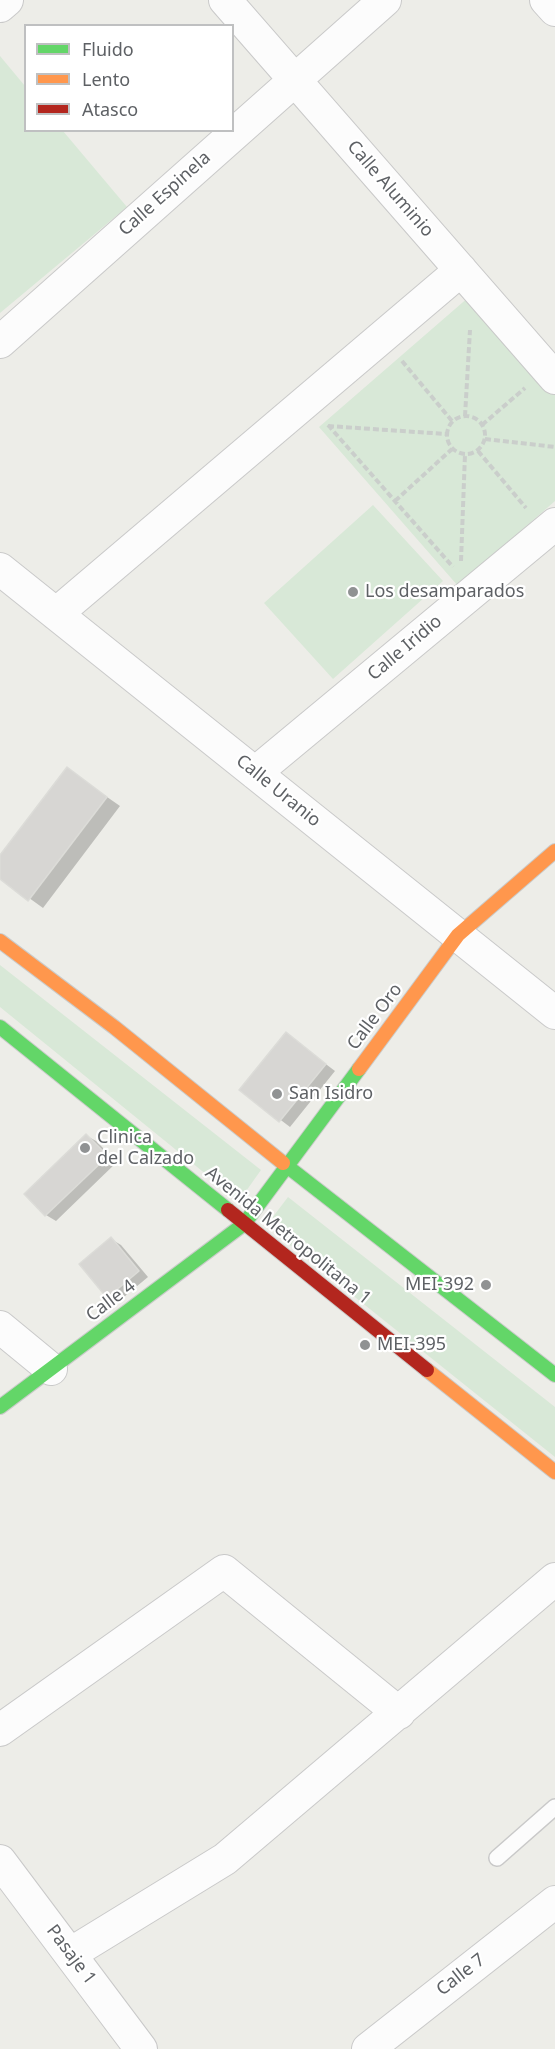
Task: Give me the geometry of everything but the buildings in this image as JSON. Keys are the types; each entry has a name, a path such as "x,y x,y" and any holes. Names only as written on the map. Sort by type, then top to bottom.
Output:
{"main road":[{"name":"Calle Oro","path":"244,1224 458,935 555,851"},
{"path":"0,940 555,1375"},
{"name":"Avenida Metropolitana 1","path":"0,1027 555,1472"},
{"name":"Calle 4","path":"0,1407 244,1224"}],"street":[{"path":"0,6 7,0"},
{"name":"Calle Aluminio","path":"225,0 461,270 542,381"},
{"name":"Calle Espinela","path":"0,342 385,0"},
{"path":"546,0 555,10"},
{"path":"56,614 461,270"},
{"name":"Calle Iridio","path":"255,772 543,519"},
{"name":"Calle Uranio","path":"0,569 555,1013"},
{"path":"0,1327 51,1369"},
{"path":"0,1730 224,1571 399,1713"},
{"path":"70,1954 225,1859 555,1579"},
{"name":"Pasaje 1","path":"0,1861 141,2049"},
{"name":"Calle 7","path":"368,2049 555,1902"}],"lane":[{"path":"497,1858 555,1807"}],"path":[{"path":"465,416 471,324"},
{"path":"394,368 411,354"},
{"path":"402,361 452,421"},
{"path":"482,425 542,381"},
{"path":"465,416 478,420 486,436 484,444 478,451 459,454 452,448 447,434 452,421 465,416"},
{"path":"327,426 335,419"},
{"path":"327,426 447,434"},
{"path":"327,426 460,574"},
{"path":"485,439 555,447"},
{"path":"395,501 452,448"},
{"path":"478,451 543,519"},
{"path":"460,562 465,454"}],"green space":[{"path":"0,56 24,85 24,132 64,132 127,207 0,313"},
{"path":"470,296 555,393 555,501 458,586 319,427"},
{"name":"Los desamparados","path":"373,505 443,581 333,679 264,603"},
{"path":"0,965 261,1170 239,1201 0,1007"},
{"path":"288,1197 555,1407 555,1457 266,1226"}],"traffic: fast":[{"path":"0,1027 228,1210"},
{"path":"0,1407 244,1224 359,1069"},
{"path":"283,1163 555,1375"}],"traffic: slow":[{"path":"359,1069 458,935 555,851"},
{"path":"0,941 114,1027 283,1163"},
{"path":"427,1370 555,1472"}],"traffic: jam":[{"path":"228,1210 427,1370"}],"place":[{"name":"Los desamparados","path":"353,592"},
{"name":"San Isidro","path":"277,1094"},
{"name":"Clinica del Calzado","path":"85,1148"},
{"name":"MEI-392","path":"486,1285"},
{"name":"MEI-395","path":"365,1345"}]}
